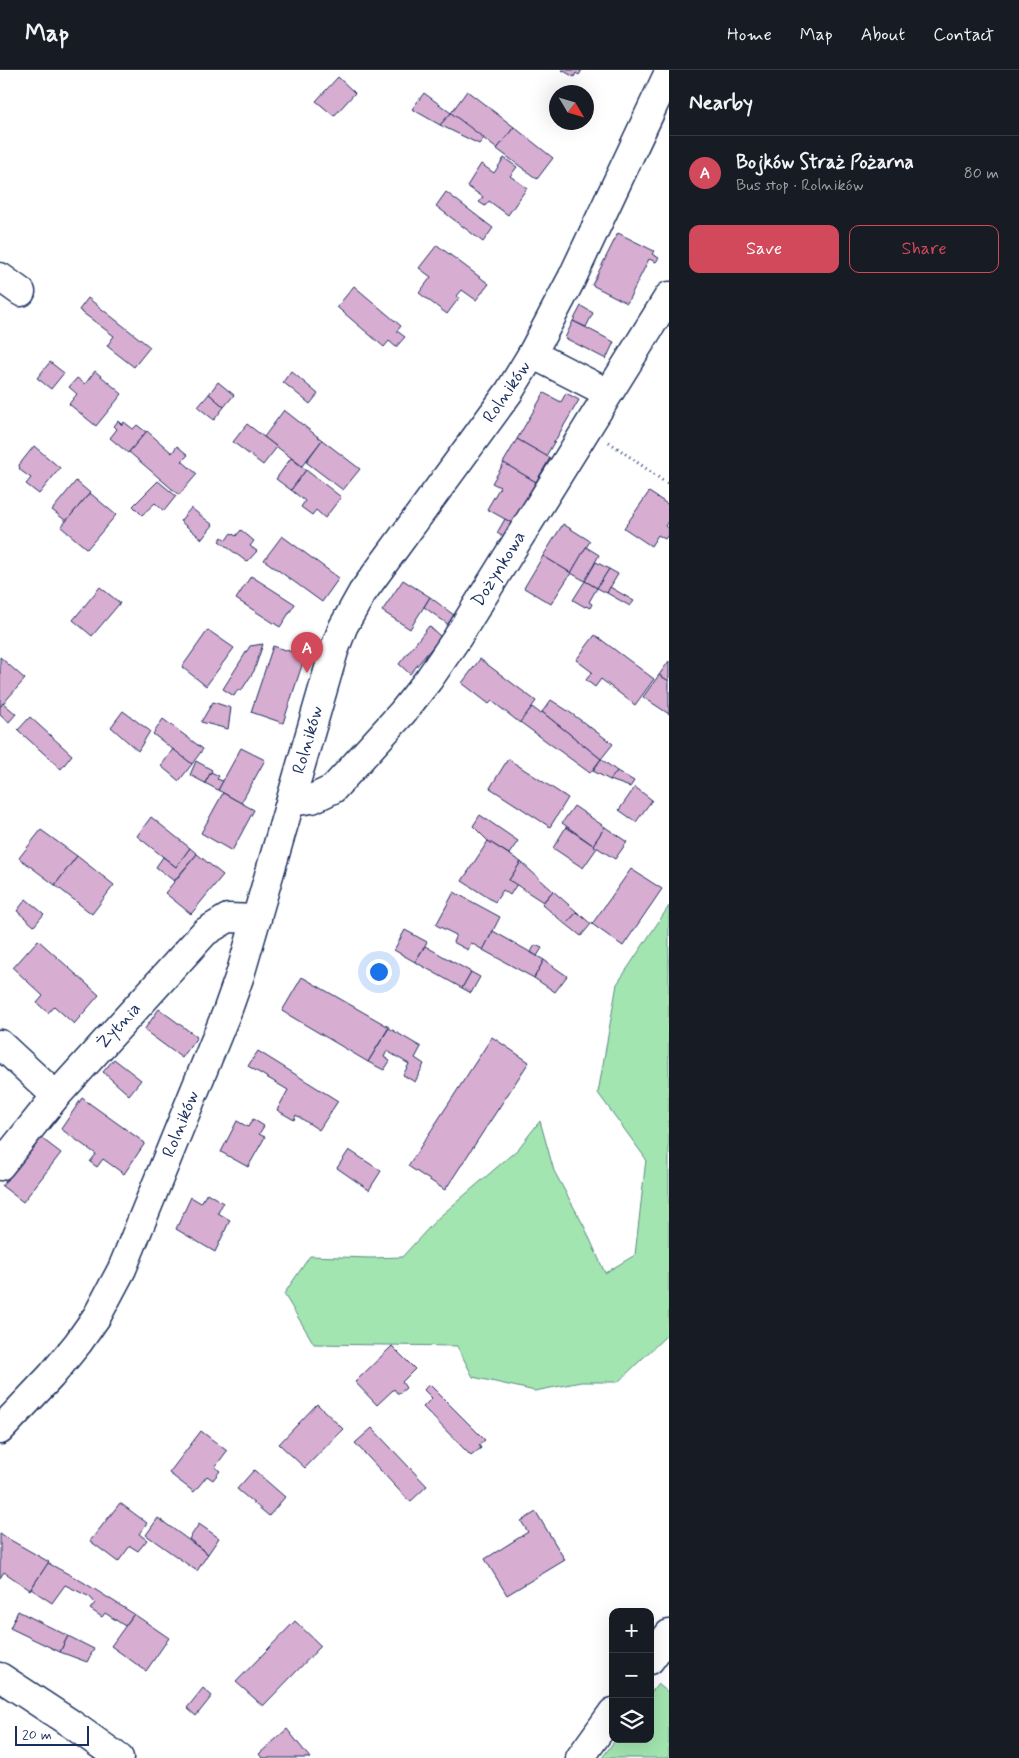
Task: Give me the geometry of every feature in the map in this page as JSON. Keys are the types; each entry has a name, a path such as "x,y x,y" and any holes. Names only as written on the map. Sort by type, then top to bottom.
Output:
{"street":[{"name":"Rolników","path":"0,1430 51,1376 78,1343 97,1316 122,1269 228,1009 257,919 334,651 351,610 384,561 509,392 532,354 572,278 669,72"},
{"name":"Dożynkowa","path":"291,802 312,799 333,789 402,713 429,679 457,638 669,296"},
{"path":"532,354 608,393"},
{"name":"Żytnia","path":"0,1166 56,1096 205,932 228,918 257,919"},
{"path":"0,1044 56,1096"},
{"path":"654,1655 669,1634"},
{"path":"0,1677 119,1758"},
{"path":"580,1758 609,1718"}],"path":[{"path":"587,426 669,486"}],"green space":[{"path":"669,906 669,1333 618,1382 581,1382 535,1391 473,1377 457,1346 314,1344 284,1294 310,1256 402,1257 437,1219 518,1149 540,1121 554,1171 584,1226 605,1273 635,1255 646,1159 598,1093 617,984"},
{"path":"658,1684 669,1693 669,1758 602,1758 613,1743 654,1743 654,1689"}],"building":[{"path":"562,70 582,70 579,75 576,73 574,77"},
{"path":"338,77 355,93 334,116 316,101"},
{"path":"467,91 514,127 497,149 451,113"},
{"path":"424,93 451,113 440,125 412,109"},
{"path":"451,113 484,138 479,144 440,125"},
{"path":"514,127 553,158 537,179 497,149"},
{"path":"504,158 517,167 510,176 527,188 508,215 489,201 485,206 479,202 483,197 467,186 481,164 494,173"},
{"path":"446,192 493,228 483,242 436,206"},
{"path":"618,233 654,251 652,254 659,258 656,262 649,259 627,303 592,285"},
{"path":"437,245 489,284 476,300 462,290 457,296 459,298 447,314 419,293 431,277 419,268"},
{"path":"354,286 401,326 397,331 405,337 396,347 389,341 384,347 337,307"},
{"path":"88,298 150,347 134,367 107,346 114,336 79,310"},
{"path":"581,306 593,313 586,327 573,321"},
{"path":"573,321 614,342 606,359 565,338"},
{"path":"50,362 64,373 51,389 37,378"},
{"path":"95,371 122,394 96,426 69,404 77,394 69,387 77,378 85,384"},
{"path":"291,371 318,394 310,404 283,382"},
{"path":"218,382 234,395 224,407 209,394"},
{"path":"544,393 561,402 566,393 579,400 546,456 517,439"},
{"path":"209,394 224,407 214,420 198,407"},
{"path":"284,410 322,440 302,466 264,437"},
{"path":"118,421 122,425 124,422 133,429 137,425 146,432 128,453 110,438 117,429 114,426"},
{"path":"247,424 277,447 263,465 233,442"},
{"path":"147,431 172,453 177,446 188,455 182,461 197,474 179,495 129,452"},
{"path":"517,439 550,458 536,482 503,463"},
{"path":"322,440 360,469 343,490 306,462"},
{"path":"34,446 60,468 39,494 26,484 31,478 20,470 19,465"},
{"path":"291,458 306,470 291,490 276,479"},
{"path":"504,463 536,482 512,523 487,509 500,487 492,483"},
{"path":"306,470 341,497 325,518 316,510 312,515 301,507 305,501 291,490"},
{"path":"76,481 90,493 66,521 52,510"},
{"path":"158,481 176,496 164,511 155,503 142,515 133,506"},
{"path":"649,492 669,505 669,520 665,526 669,528 669,533 665,539 658,535 651,546 624,528"},
{"path":"90,493 116,515 87,549 61,527"},
{"path":"191,508 213,525 202,539 180,521"},
{"path":"505,519 512,523 504,537 497,533"},
{"path":"563,524 590,541 571,573 543,556"},
{"path":"241,530 254,541 250,546 257,551 247,562 219,541 222,537 226,540 231,533 236,536"},
{"path":"282,536 339,578 322,602 264,560"},
{"path":"586,547 599,555 585,581 571,573"},
{"path":"543,556 571,573 551,604 524,588"},
{"path":"596,562 609,569 597,588 585,581"},
{"path":"609,569 618,574 607,593 597,588"},
{"path":"251,576 295,604 280,627 236,599"},
{"path":"403,580 430,597 410,629 382,611"},
{"path":"585,581 597,588 589,602 592,604 590,608 573,600"},
{"path":"100,587 120,603 92,636 73,620"},
{"path":"610,587 634,601 630,606 607,593"},
{"path":"430,597 455,616 449,625 424,607"},
{"path":"429,626 441,637 410,674 399,664"},
{"path":"208,630 234,648 206,686 182,667"},
{"path":"595,635 654,679 635,705 601,679 595,687 586,680 592,672 576,660"},
{"path":"263,644 254,671 241,691 238,689 234,696 223,689 250,646"},
{"path":"273,646 305,656 283,723 251,712"},
{"path":"0,657 25,679 0,707"},
{"path":"480,659 536,701 520,723 492,701 489,704 462,683"},
{"path":"669,661 669,681 659,675"},
{"path":"659,675 669,681 669,714 643,697"},
{"path":"551,700 613,744 601,759 542,712"},
{"path":"213,702 231,708 228,729 201,722"},
{"path":"3,703 16,714 9,722 0,714 0,707"},
{"path":"532,707 540,713 542,712 601,759 590,773 520,722"},
{"path":"123,711 150,731 138,751 111,727"},
{"path":"30,717 72,755 61,769 18,730"},
{"path":"163,719 203,749 192,764 153,734"},
{"path":"241,748 265,760 241,803 218,790"},
{"path":"173,749 192,764 179,781 161,766"},
{"path":"508,759 568,798 550,827 490,788"},
{"path":"601,759 617,771 610,780 593,771"},
{"path":"196,761 212,770 205,783 190,775"},
{"path":"617,771 634,781 630,787 610,780"},
{"path":"211,772 219,776 217,779 223,781 218,790 205,783"},
{"path":"635,787 652,800 636,822 619,810"},
{"path":"223,793 254,810 232,851 201,833"},
{"path":"574,806 605,827 593,845 562,823"},
{"path":"480,815 518,841 509,854 488,841 473,826"},
{"path":"151,817 190,848 176,867 137,836"},
{"path":"566,827 597,848 583,868 553,848"},
{"path":"605,827 627,842 615,859 593,845"},
{"path":"41,830 77,856 55,885 19,858"},
{"path":"488,841 521,862 509,880 517,884 510,895 503,890 495,902 462,881"},
{"path":"190,848 197,854 174,881 156,867 163,857 176,867"},
{"path":"197,854 223,875 191,914 165,893"},
{"path":"77,856 114,885 92,914 55,885"},
{"path":"521,862 553,891 543,902 509,880"},
{"path":"631,869 662,889 623,946 592,924"},
{"path":"553,891 577,912 566,925 542,904"},
{"path":"454,892 500,917 483,950 471,943 468,950 453,942 456,935 436,925"},
{"path":"26,899 44,914 34,926 17,911"},
{"path":"577,912 591,924 581,936 566,924"},
{"path":"405,930 427,942 415,962 394,950"},
{"path":"493,931 544,960 534,978 483,950"},
{"path":"38,940 99,995 74,1024 54,1006 48,1013 37,1003 43,996 13,968"},
{"path":"535,945 542,948 537,956 531,952"},
{"path":"425,946 471,972 462,988 415,962"},
{"path":"544,960 567,976 555,992 534,978"},
{"path":"471,972 480,977 471,993 462,988"},
{"path":"302,977 389,1027 368,1062 282,1011"},
{"path":"159,1009 197,1037 182,1058 144,1030"},
{"path":"389,1028 421,1047 415,1058 424,1064 415,1082 403,1075 409,1064 387,1051 384,1057 390,1061 384,1070 368,1062"},
{"path":"492,1037 529,1062 445,1190 408,1166"},
{"path":"258,1051 338,1101 319,1130 296,1115 294,1120 277,1110 288,1090 248,1066"},
{"path":"114,1059 141,1080 129,1095 103,1072"},
{"path":"82,1098 145,1143 124,1174 103,1159 97,1167 90,1162 96,1154 61,1129"},
{"path":"253,1119 264,1126 259,1134 265,1137 248,1167 221,1152 237,1121 248,1127"},
{"path":"40,1137 61,1153 23,1202 2,1186"},
{"path":"349,1150 381,1171 369,1190 337,1168"},
{"path":"207,1193 223,1203 218,1213 230,1220 215,1252 176,1229 191,1197 201,1203"},
{"path":"392,1346 415,1369 402,1382 406,1388 400,1393 397,1393 394,1389 377,1405 355,1382"},
{"path":"429,1384 485,1440 479,1445 481,1448 471,1456 423,1407 432,1398 424,1390"},
{"path":"317,1404 343,1429 305,1468 279,1444"},
{"path":"372,1428 427,1486 410,1502 355,1443"},
{"path":"201,1431 227,1451 215,1467 220,1471 213,1480 207,1476 194,1492 169,1473"},
{"path":"254,1470 285,1497 269,1516 237,1489"},
{"path":"120,1503 147,1523 139,1534 147,1540 138,1551 130,1546 118,1562 90,1541"},
{"path":"536,1512 565,1560 507,1595 485,1559 528,1532 521,1521"},
{"path":"158,1518 208,1554 197,1571 146,1535"},
{"path":"199,1524 219,1538 208,1554 189,1539"},
{"path":"0,1534 49,1562 30,1590 4,1572 0,1578"},
{"path":"48,1563 83,1582 134,1614 125,1626 105,1613 102,1617 90,1609 95,1603 90,1597 65,1585 52,1603 31,1589"},
{"path":"18,1611 68,1636 60,1652 10,1628"},
{"path":"134,1614 169,1638 146,1671 111,1646"},
{"path":"295,1621 321,1646 263,1706 236,1682"},
{"path":"68,1636 94,1649 87,1662 60,1652"},
{"path":"203,1688 212,1696 196,1716 187,1708"},
{"path":"287,1729 310,1758 262,1758 259,1754"}],"place":[{"name":"Bojków Straż Pożarna","path":"307,673"}]}
